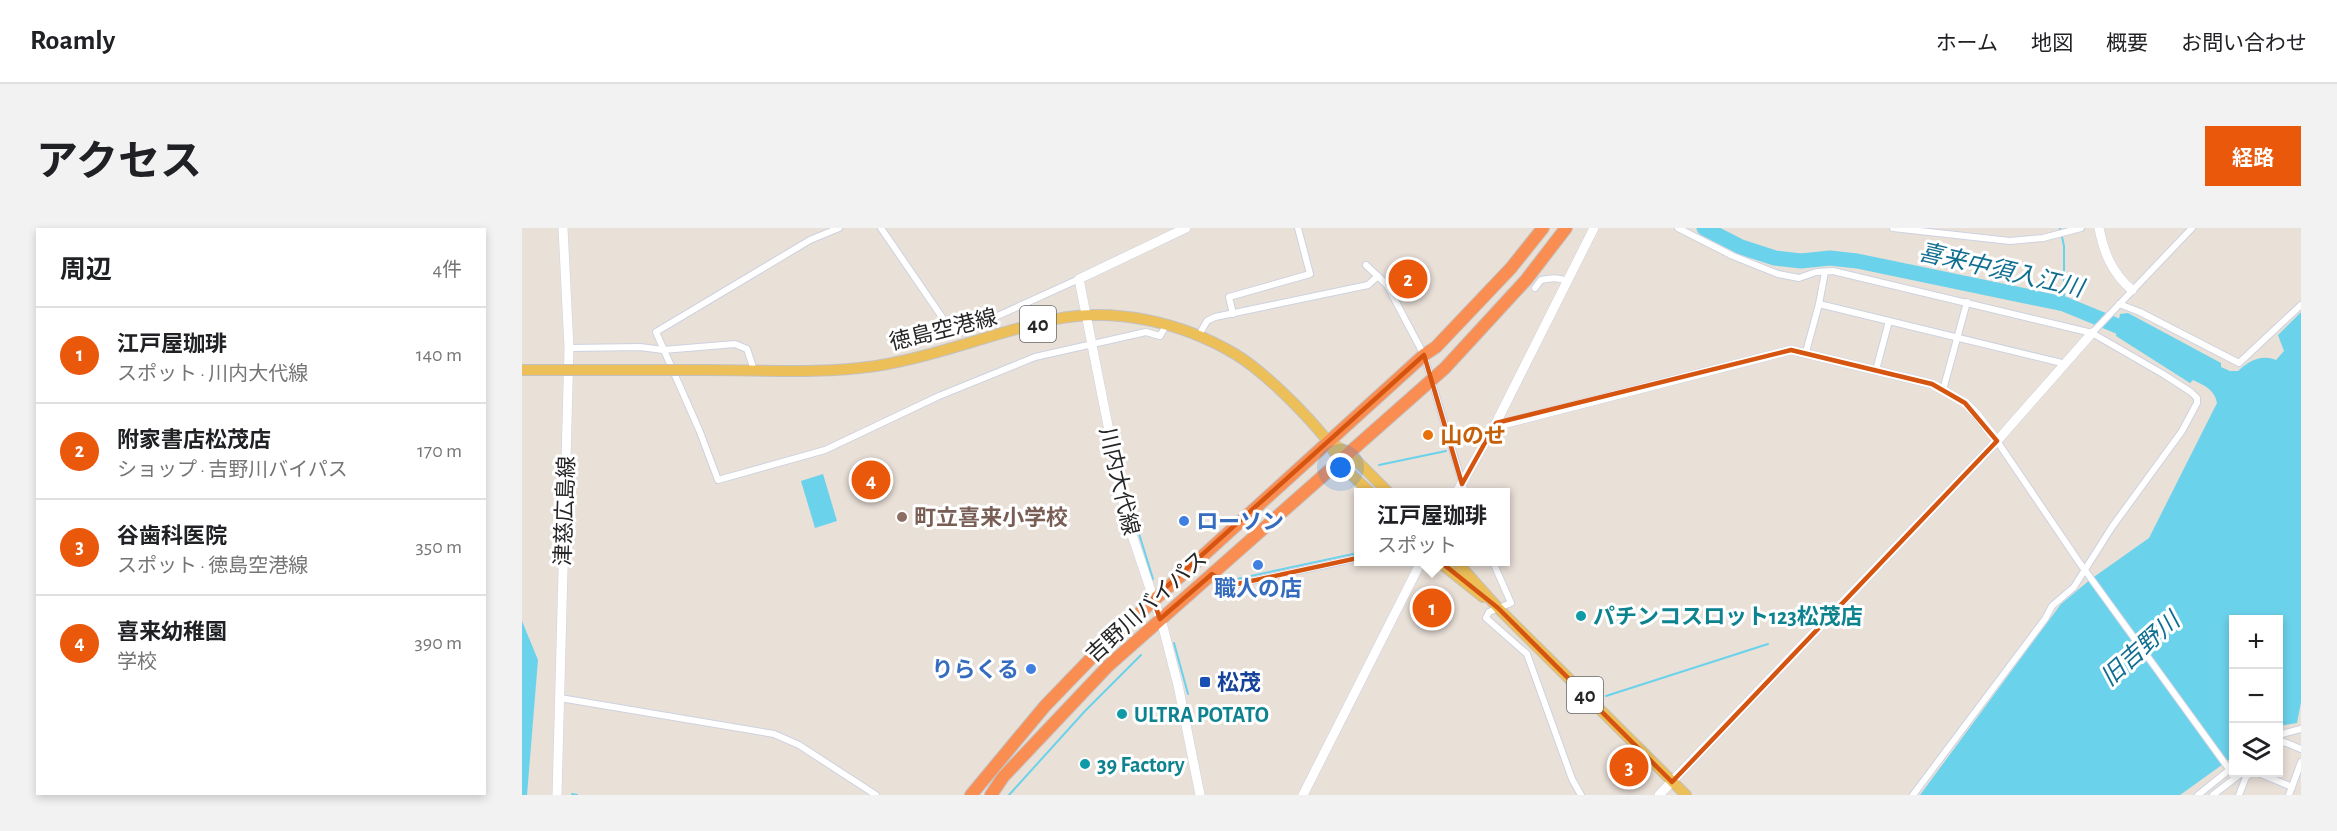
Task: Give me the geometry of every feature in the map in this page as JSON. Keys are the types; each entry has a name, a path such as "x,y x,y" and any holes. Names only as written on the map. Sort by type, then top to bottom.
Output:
{"highway":[{"name":"吉野川バイパス","path":"971,795 1045,706 1099,650 1424,355 1436,347 1511,268 1543,228"},
{"name":"吉野川バイパス","path":"991,795 1003,777 1108,666 1431,382 1526,280 1566,228"}],"main road":[{"name":"津慈広島線","path":"557,795 569,348 563,228"},
{"path":"1079,279 1185,228"},
{"path":"1462,488 1594,228"},
{"path":"2099,228 2104,251 2112,268 2132,290"},
{"name":"川内大代線","path":"1079,279 1126,517 1160,619 1178,685 1200,795"},
{"name":"徳島空港線","path":"522,370 836,371 918,358 1057,319 1122,316 1167,324 1199,335 1237,355 1307,418 1344,457 1367,488"},
{"path":"1659,795 1997,441 2094,331"},
{"path":"1496,423 1503,424 1581,405 1791,350 1932,384 1965,403 1997,441"},
{"name":"徳島空港線","path":"1344,457 1383,488"},
{"path":"1303,795 1418,566"},
{"name":"40","path":"1445,566 1498,608"},
{"name":"40","path":"1461,566 1498,608 1686,795"}],"street":[{"path":"838,228 810,240 656,332 700,432 718,480 825,450 939,396 1035,357 1146,332 1160,336 1167,324"},
{"path":"881,228 946,323 960,333 1079,279"},
{"path":"1233,314 1229,297 1310,274 1298,228"},
{"path":"1678,228 1733,256 1778,274 1799,278 1816,272 1833,271 2094,331 2197,398 2182,431 2112,527 2087,573 2052,606 2045,619 1913,795"},
{"path":"1893,228 2010,241 2081,228"},
{"path":"2094,331 2192,228"},
{"path":"1366,265 1387,285 1424,355 1460,488"},
{"path":"1806,352 1825,272"},
{"path":"1199,335 1208,321 1368,285 1378,276"},
{"path":"1535,288 1541,280 1558,277 1567,281"},
{"path":"1943,390 1967,302"},
{"path":"1819,304 2066,364"},
{"path":"2118,305 2140,312 2239,363 2301,305"},
{"path":"1876,370 1889,321"},
{"path":"569,348 663,350 735,344 747,349 754,370"},
{"path":"1997,441 2087,573 2229,766"},
{"path":"1212,574 1228,586 1354,559"},
{"path":"1495,566 1511,603 1489,612 1486,618 1527,654 1572,779 1581,795"},
{"path":"560,698 774,734 799,745 876,795"},
{"path":"2283,734 2301,729"},
{"path":"2283,743 2301,749"},
{"path":"2289,795 2301,762"},
{"path":"2198,795 2229,768"},
{"path":"2213,795 2236,777"},
{"path":"2242,794 2246,777"},
{"path":"2267,777 2292,787"}],"highlighted area":[{"path":"1791,350 1932,384 1965,403 1997,441 1672,782 1498,608 1427,551 1423,559 1404,548 1228,586 1212,574 1160,619 1153,599 1424,355 1462,484 1496,423"}],"water":[{"name":"旧吉野川","path":"2301,312 2301,702 2297,723 2283,725 2283,615 2229,615 2229,760 2180,795 1920,795 2061,604 2091,579 2149,538 2217,403 2214,395 2205,386 2193,380 2190,383 2116,336 2120,314 2128,313 2221,363 2221,367 2230,371 2238,371 2246,364 2256,360 2271,358 2276,360 2284,351 2278,335"},
{"path":"823,474 837,521 815,528 801,481"},
{"path":"522,621 538,660 527,795 522,795"}],"waterway":[{"name":"喜来中須入江川","path":"1704,228 1741,247 1775,258 1801,261 1830,258 1857,261 2064,304 2137,334"},
{"path":"2060,228 2064,246 2064,304"},
{"path":"1379,465 1446,451"},
{"path":"1136,524 1153,579"},
{"path":"1232,580 1354,554"},
{"path":"1174,643 1188,694"},
{"path":"1606,696 1768,644"},
{"path":"1009,795 1085,711 1141,655"},
{"path":"572,794 577,795"}],"place":[{"name":"附家書店松茂店","path":"1408,279"},
{"name":"山のせ","path":"1428,435"},
{"name":"喜来幼稚園","path":"871,480"},
{"name":"町立喜来小学校","path":"902,517"},
{"name":"ローソン","path":"1184,521"},
{"name":"職人の店","path":"1258,565"},
{"name":"江戸屋珈琲","path":"1432,608"},
{"name":"パチンコスロット123松茂店","path":"1581,616"},
{"name":"りらくる","path":"1031,669"},
{"name":"松茂","path":"1205,682"},
{"name":"ULTRA POTATO","path":"1122,714"},
{"name":"39 Factory","path":"1085,764"},
{"name":"谷歯科医院","path":"1629,767"}]}
